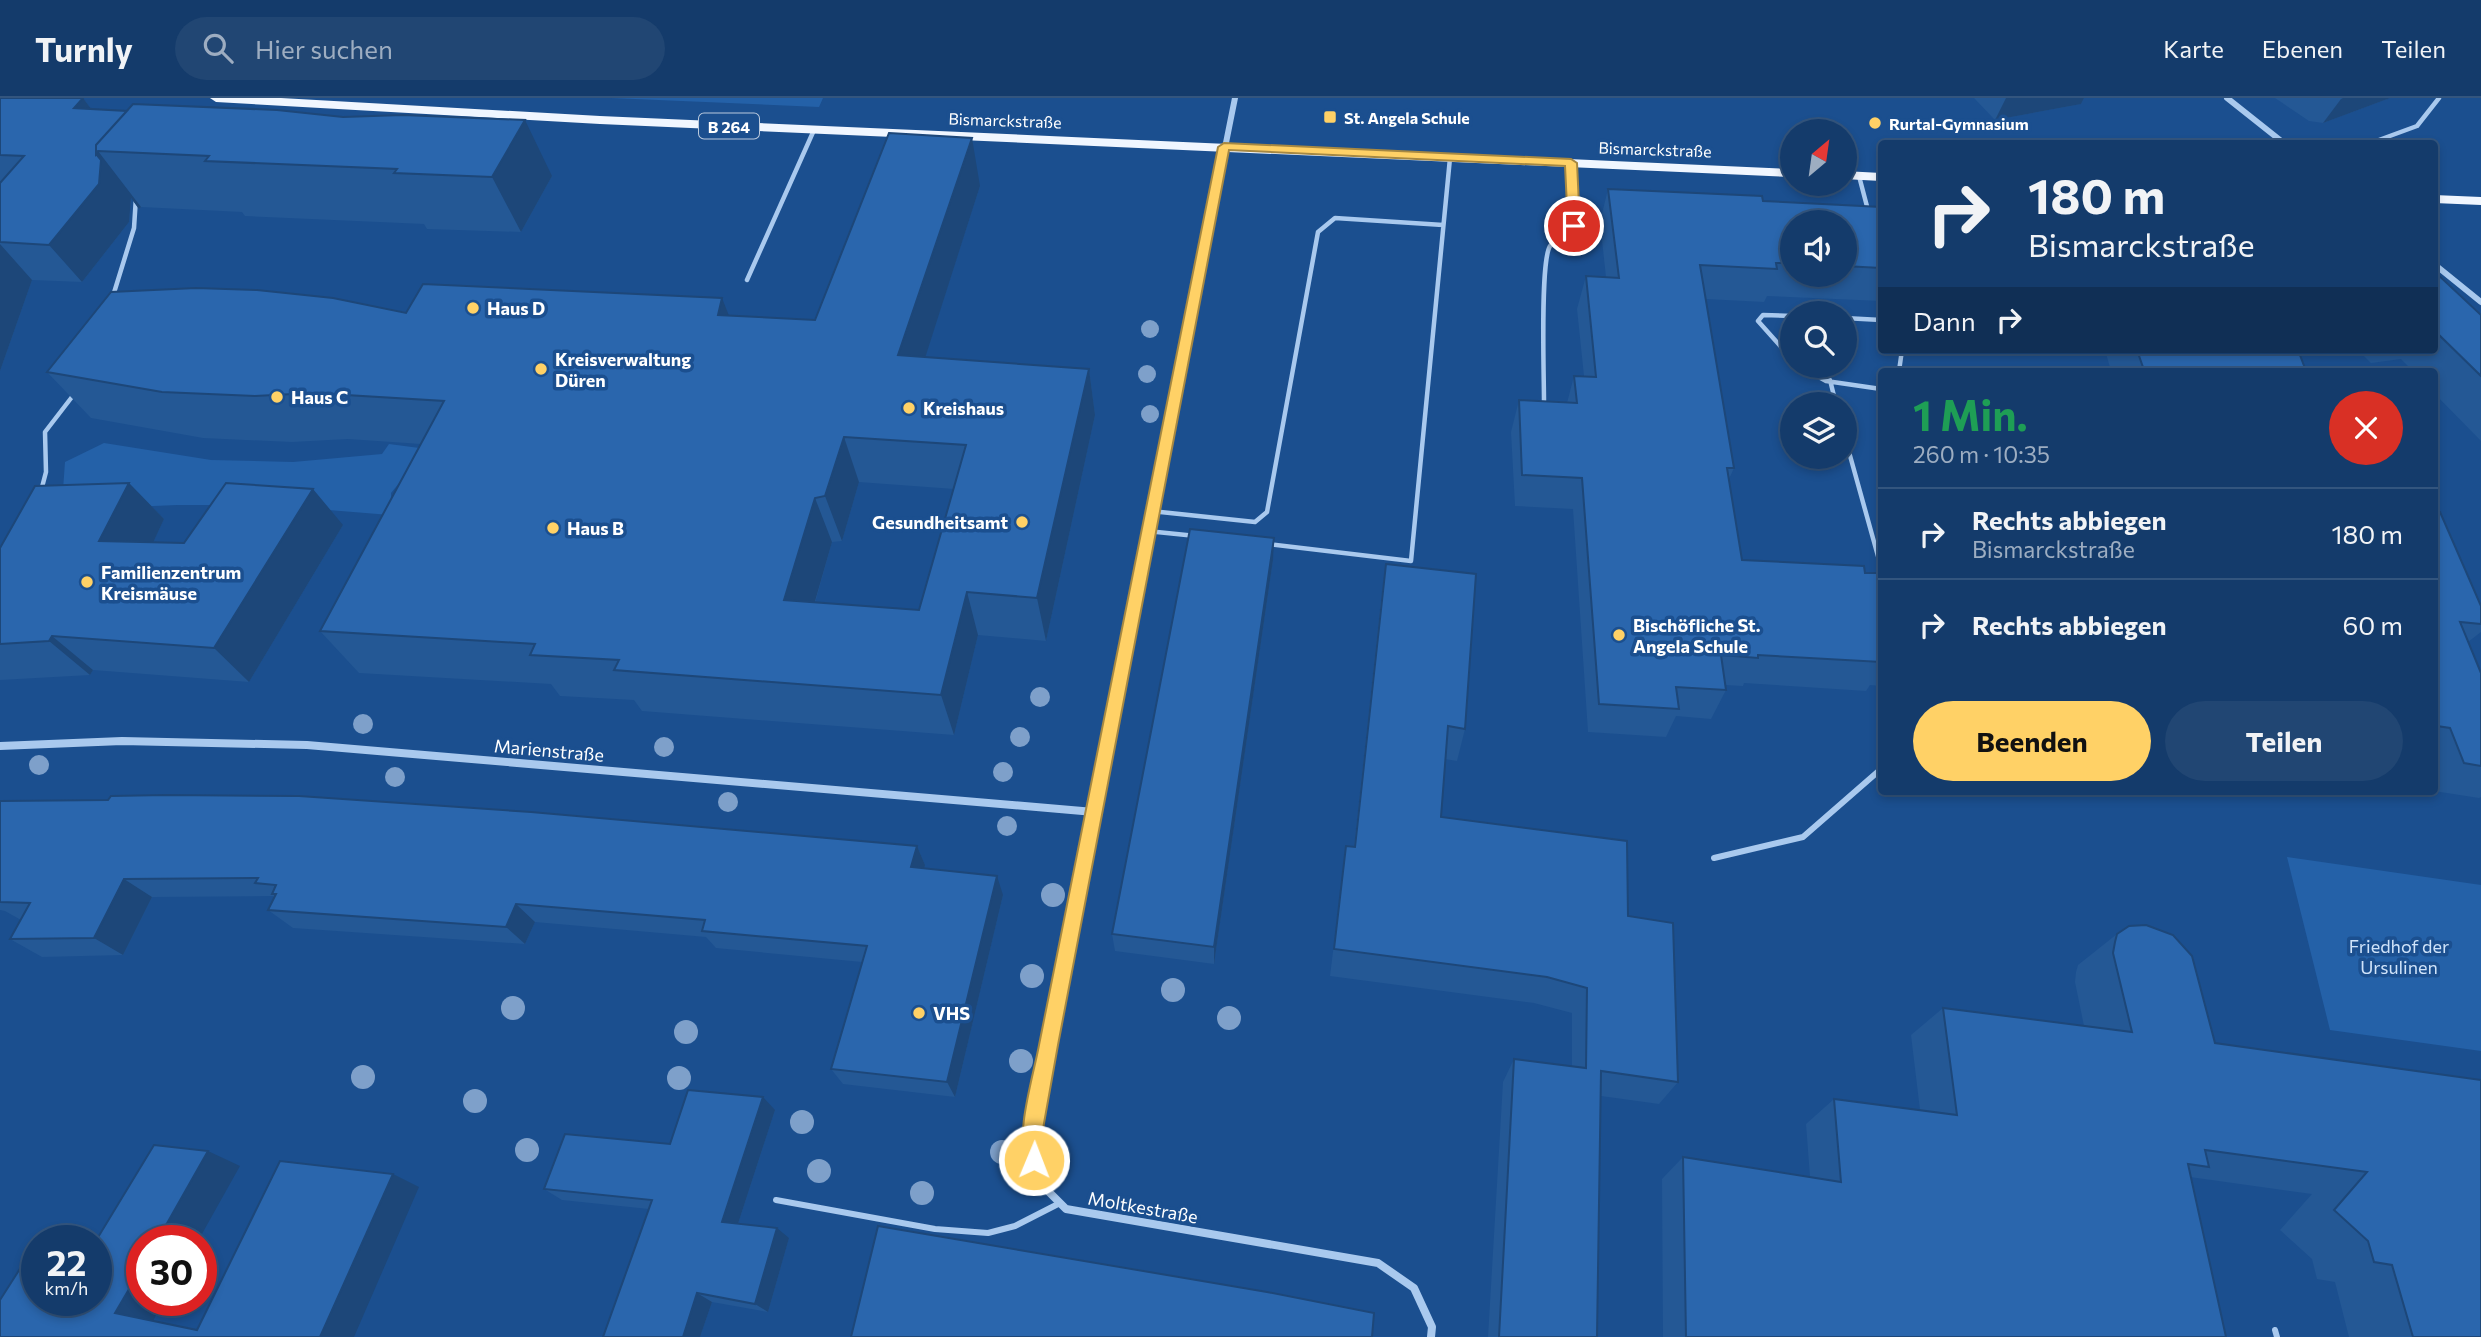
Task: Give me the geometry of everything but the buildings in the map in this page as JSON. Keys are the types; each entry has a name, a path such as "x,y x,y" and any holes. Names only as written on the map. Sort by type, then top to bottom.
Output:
{"main road":[{"name":"Bismarckstraße","path":"215,101 1780,172"},
{"path":"1859,176 1878,177"},
{"path":"2438,199 2481,201"}],"street":[{"name":"Moltkestraße","path":"1235,98 1147,531 1031,1140 1036,1180 1066,1209 1378,1263 1414,1289 1432,1327 1431,1337"},
{"path":"2227,98 2280,140"},
{"path":"2438,267 2481,302"},
{"name":"Marienstraße","path":"0,746 122,741 307,745 1094,812"}],"lane":[{"path":"2379,140 2417,126 2439,98"},
{"path":"747,280 814,130"},
{"path":"1257,543 1411,561 1450,158"},
{"path":"1544,401 1544,290 1548,249 1554,242 1573,232 1571,163"},
{"path":"1859,176 1870,216"},
{"path":"110,306 134,228 135,199 143,189"},
{"path":"1151,511 1255,522 1267,512 1318,232 1335,218 1443,225"},
{"path":"1780,316 1763,315 1758,321 1759,326 1780,347"},
{"path":"1857,319 1878,320"},
{"path":"1819,378 1844,385 1878,389"},
{"path":"1830,380 1833,392"},
{"path":"40,496 46,471 45,432 81,385"},
{"path":"1854,469 1878,556"},
{"path":"1147,531 1202,537"},
{"path":"1714,858 1803,837 1878,772"},
{"path":"776,1200 935,1229 988,1233 1015,1226 1060,1203"}],"green space":[{"path":"611,98 823,98 819,107"},
{"path":"104,443 211,460 293,462 382,454 389,444 427,449 391,493 391,498 397,502 390,515 267,505 177,505 59,510 62,504 65,462"},
{"name":"Friedhof der Ursulinen","path":"2287,857 2481,885 2481,1051 2330,1030"}],"place":[{"name":"St. Angela Schule","path":"1330,117"},
{"name":"Rurtal-Gymnasium","path":"1875,123"},
{"name":"Haus D","path":"473,308"},
{"name":"Kreisverwaltung Düren","path":"541,369"},
{"name":"Haus C","path":"277,397"},
{"name":"Kreishaus","path":"909,408"},
{"name":"Gesundheitsamt","path":"1022,522"},
{"name":"Haus B","path":"553,528"},
{"name":"Familienzentrum Kreismäuse","path":"87,582"},
{"name":"Bischöfliche St. Angela Schule","path":"1619,635"},
{"name":"VHS","path":"919,1013"}],"route":[{"path":"1034,1160 1031,1140 1151,511 1213,213 1224,147 1571,163 1574,226"}]}
